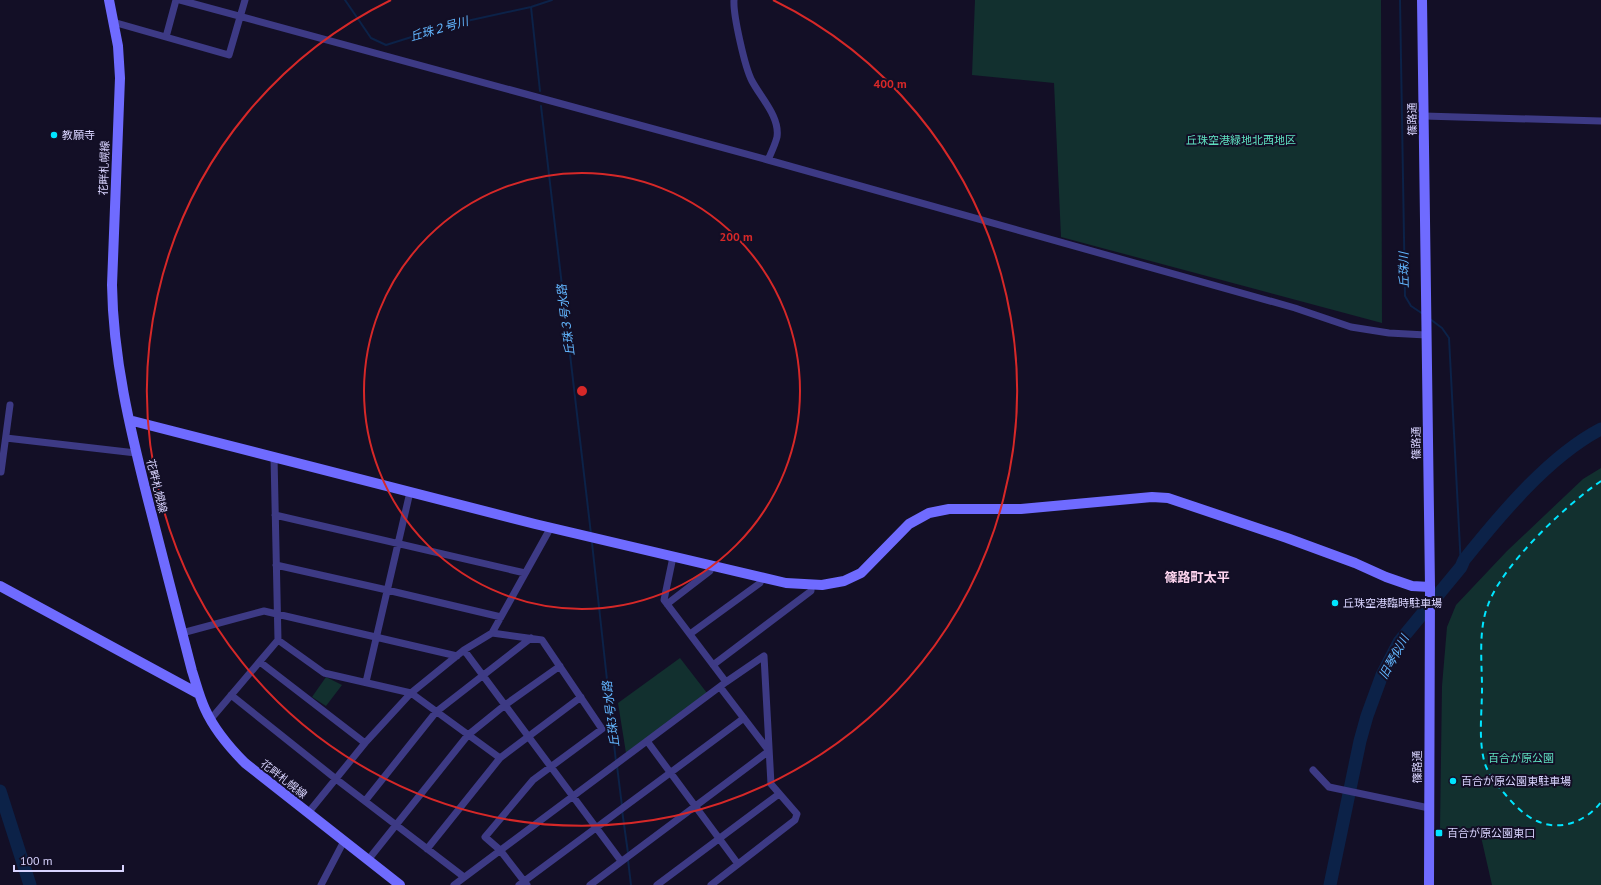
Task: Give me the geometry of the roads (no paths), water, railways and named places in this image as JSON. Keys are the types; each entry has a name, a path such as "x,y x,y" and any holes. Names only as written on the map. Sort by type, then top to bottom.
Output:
{"street":[{"name":"花畔札幌線","path":"109,0 118,46 120,78 112,285 112,316 116,352 128,420 136,453 199,694 210,720 229,747 245,763 400,885"},
{"path":"166,37 176,0"},
{"path":"180,0 768,160 1280,303 1352,326 1389,334 1426,330"},
{"path":"113,22 230,55 245,0"},
{"path":"734,0 744,57 751,80 768,105 776,124 777,136 768,160"},
{"name":"篠路通","path":"1422,0 1430,589 1428,762 1429,885"},
{"path":"1424,116 1601,121"},
{"path":"1,472 2,454 6,438 10,405"},
{"path":"0,417 8,418"},
{"path":"128,420 410,492 786,584 822,585 844,581 861,573 909,524 929,513 950,509 1022,508 1152,497 1168,498 1355,563 1386,577 1412,586 1430,589"},
{"path":"6,438 136,453"},
{"path":"210,720 278,640 274,457"},
{"path":"366,682 410,492"},
{"path":"275,515 525,573"},
{"path":"308,813 365,743 411,693 464,650 492,634 551,527"},
{"path":"673,557 664,600 713,665 723,685 744,718 769,751"},
{"path":"276,565 501,617"},
{"path":"667,604 710,571 712,566"},
{"path":"690,634 760,583 762,578"},
{"path":"713,665 811,591 811,585"},
{"path":"0,586 199,694"},
{"path":"182,633 264,611 278,613 457,656"},
{"path":"492,634 542,640 602,729 533,780 485,837 500,850 523,884 622,808 744,718"},
{"path":"365,801 436,712 531,638"},
{"path":"278,640 324,673 411,693 500,758"},
{"path":"464,650 597,827 626,858"},
{"path":"454,885 764,656 771,784 797,814 795,820 711,885"},
{"path":"260,662 365,743"},
{"path":"368,860 468,735 505,705 560,666"},
{"path":"231,695 336,779 464,877"},
{"path":"427,849 500,758 581,696"},
{"path":"647,741 738,864"},
{"path":"590,885 769,751"},
{"path":"1314,770 1329,787 1429,808"},
{"path":"657,885 779,794"},
{"path":"321,885 344,841"}],"waterway":[{"name":"丘珠２号川","path":"345,0 371,38 386,45 453,24 531,7 552,0"},
{"name":"丘珠川","path":"1400,0 1405,296 1411,306 1423,314"},
{"name":"丘珠３号水路","path":"531,7 540,91"},
{"name":"丘珠３号水路","path":"541,106 591,534"},
{"name":"丘珠川","path":"1430,319 1442,328 1449,338 1461,567"},
{"name":"旧琴似川","path":"1330,885 1360,741 1367,716 1382,675 1399,642 1461,567 1464,560 1478,543 1526,488 1544,470 1563,455 1601,429"},
{"name":"丘珠3号水路","path":"592,543 616,762"},
{"name":"丘珠3号水路","path":"617,766 622,806"},
{"path":"0,791 30,885"},
{"name":"丘珠3号水路","path":"622,810 628,853"},
{"name":"丘珠3号水路","path":"628,860 631,885"}],"railway":[{"path":"1601,481 1571,505 1537,537 1507,572 1495,589 1485,615 1481,657 1481,726 1483,755 1489,772 1508,798 1528,816 1537,821 1555,825 1564,825 1581,819 1588,815 1601,802"}],"place":[{"name":"教願寺","path":"54,135"},
{"name":"丘珠空港臨時駐車場","path":"1335,603"},
{"name":"百合が原公園東駐車場","path":"1453,781"},
{"name":"百合が原公園東口","path":"1439,833"}],"district":[{"name":"篠路町太平","path":"1197,577"}],"park label":[{"name":"丘珠空港緑地北西地区","path":"1241,140"},
{"name":"百合が原公園","path":"1521,758"}]}
